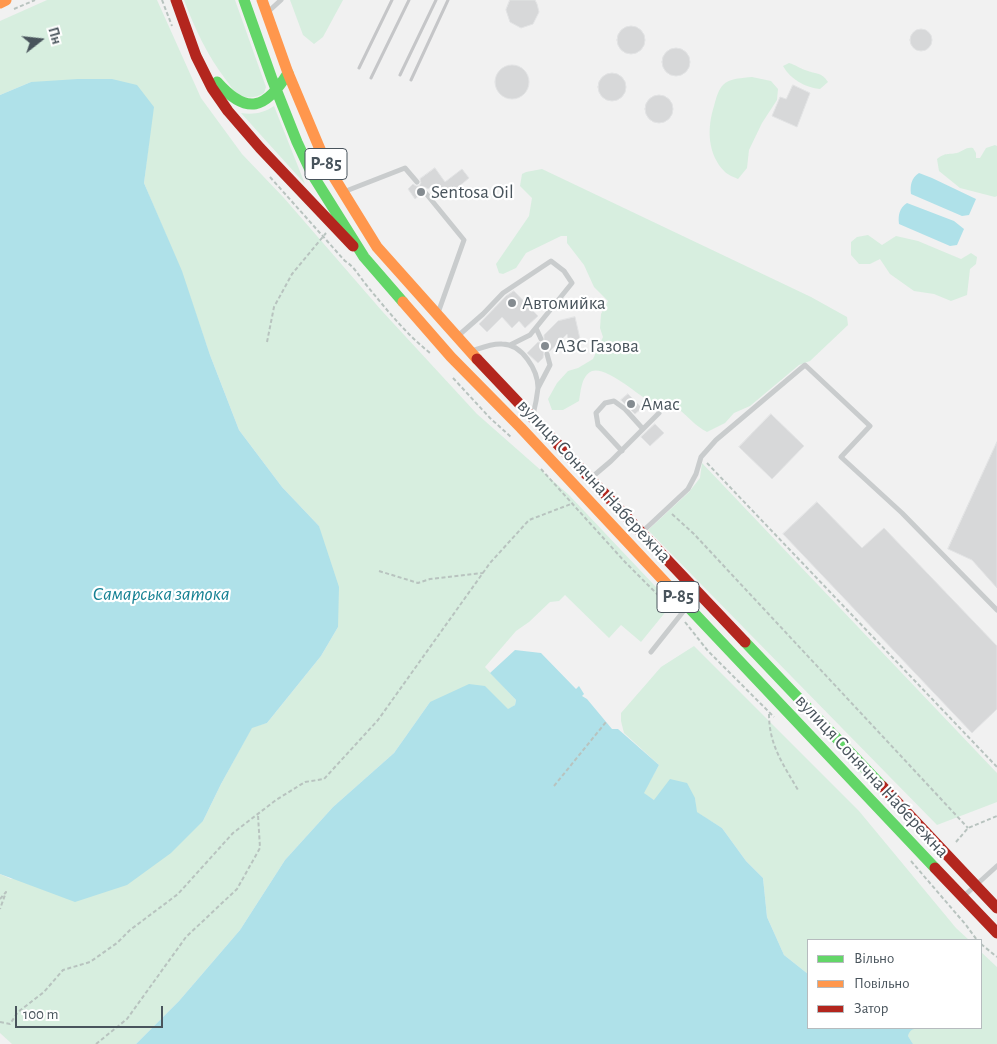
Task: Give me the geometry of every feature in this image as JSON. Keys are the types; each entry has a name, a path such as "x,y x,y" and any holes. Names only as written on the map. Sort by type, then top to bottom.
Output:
{"main road":[{"path":"176,0 196,56 212,88 228,111 260,148 364,257"},
{"name":"вулиця Сонячна Набережна","path":"244,0 297,142 312,174 364,257 451,357 521,428 997,933"},
{"name":"вулиця Сонячна Набережна","path":"262,0 288,73 327,166 377,247 464,345 997,908"},
{"path":"0,3 7,6"},
{"path":"196,56 226,93 242,104 257,104 270,98 288,73"}],"lane":[{"path":"267,13 281,0"},
{"path":"343,192 405,168 417,182"},
{"path":"424,192 464,240 437,316"},
{"path":"451,357 464,345 483,314 503,293 551,261 564,271 572,283 530,335 510,345 464,345"},
{"path":"536,328 541,339"},
{"path":"510,345 526,358 534,369 538,388"},
{"path":"521,428 533,418 538,388 550,365 547,354"},
{"path":"641,533 688,489 696,474 701,457 716,440 805,365 870,426 841,457 902,513 997,610"},
{"path":"622,450 598,425 596,413 605,403 614,401 625,408 643,429"},
{"path":"580,492 590,478 622,450 659,413"},
{"path":"650,652 688,607"},
{"path":"963,898 997,866"}],"path":[{"path":"7,6 35,0"},
{"path":"267,342 274,307 292,274 324,237 331,224"},
{"path":"701,457 997,767"},
{"path":"0,1022 10,1024 18,1012 44,992 62,970 90,962 178,894 233,833 276,800 305,782 324,779 378,720 483,572 505,545 529,520 571,504 580,492"},
{"path":"666,509 694,534 968,828"},
{"path":"378,571 418,583 430,579 483,572"},
{"path":"768,692 769,726 772,741 798,790"},
{"path":"554,786 606,722"},
{"path":"96,1044 127,1019 186,937 237,890 260,848 258,815"},
{"path":"956,842 968,828 997,816"},
{"path":"0,899 6,892 0,909"},
{"path":"982,945 997,957"}],"green space":[{"path":"47,0 157,0 201,98 242,154 284,198 382,311 477,414 569,495 672,604 641,642 621,625 609,638 565,595 559,601 550,602 529,622 516,631 485,667 516,700 515,705 509,709 430,702 394,753 333,807 285,860 240,930 179,1001 136,1044 12,1044 0,1033 0,874 11,879 203,821 252,727 267,723 321,656 338,627 319,526 282,487 239,430 210,355 181,271 144,183 153,107 31,82 0,95 0,21"},
{"path":"184,0 235,0 266,87 264,93 248,97 239,95 233,89 207,51"},
{"path":"290,0 343,0 323,37 314,44 303,35"},
{"path":"789,63 821,75 828,82 820,89 804,85 786,71 783,66"},
{"path":"752,77 771,81 778,89 777,100 762,123 749,150 747,168 738,179 725,172 715,157 710,140 710,123 716,98 723,85 732,80"},
{"path":"274,106 305,184 241,113 258,113"},
{"path":"997,146 997,196 995,197 960,188 939,171 937,159 943,155 973,148 976,158 980,158 986,148"},
{"path":"542,169 811,297 847,317 848,325 810,361 799,365 750,406 734,413 725,423 707,432 677,408 651,402 622,382 598,371 592,371 586,376 582,384 579,401 563,410 552,410 548,399 557,383 568,371 578,368 593,359 603,337 600,328 601,314 608,301 594,287 584,265 567,243 567,236 561,236 526,253 516,268 503,274 499,273 496,264 529,216 532,198 520,186 522,174"},
{"path":"868,235 882,245 896,236 918,241 961,259 971,253 977,257 976,264 970,269 967,295 951,301 934,294 914,291 890,274 880,259 870,264 859,264 851,255 851,242 857,237"},
{"path":"702,463 997,773 997,802 937,825 648,530 689,492 700,478"},
{"path":"694,646 859,811 956,928 968,939 807,939 807,973 784,955 767,917 763,878 746,861 722,828 696,812 695,798 654,800 643,793 659,765 624,733 621,713 661,667"},
{"path":"982,953 997,967 997,1044 913,1044 908,1036 912,1029 982,1029"}],"water":[{"name":"Самарська затока","path":"112,79 137,85 154,107 144,183 182,271 210,355 239,430 282,487 319,526 339,587 338,627 321,656 267,723 252,728 203,821 171,853 127,885 75,902 0,874 0,95 31,82"},
{"path":"919,173 976,199 969,215 962,216 911,194 912,182"},
{"path":"907,203 954,221 964,229 957,245 950,246 899,224 900,212"},
{"path":"515,650 541,653 576,689 579,686 584,694 582,696 587,699 612,729 618,729 659,765 644,793 654,800 670,779 687,783 695,798 697,812 722,828 746,861 763,878 767,917 784,955 807,973 807,1029 916,1029 912,1030 908,1036 913,1044 136,1044 179,1001 240,930 285,860 333,807 394,753 430,702 469,684 485,686 508,709 515,705 516,700 490,673"}],"building":[{"path":"510,0 535,0 539,12 533,24 521,28 510,22 506,10"},
{"path":"631,26 641,30 645,40 641,50 631,54 621,50 617,40 621,30"},
{"path":"921,29 929,32 932,40 929,48 921,51 913,48 910,40 913,32"},
{"path":"676,48 686,52 690,62 686,72 676,76 666,72 662,62 666,52"},
{"path":"512,65 524,70 529,82 524,94 512,99 500,94 495,82 500,70"},
{"path":"612,73 622,77 626,87 622,97 612,101 602,97 598,87 602,77"},
{"path":"793,85 810,93 797,127 772,116 780,97 786,99"},
{"path":"659,95 669,99 673,109 669,119 659,123 649,119 645,109 649,99"},
{"path":"435,168 445,182 462,169 469,178 444,199 433,185 428,189 422,187 420,190 421,194 415,199 408,189 413,184 419,186 421,183 420,179"},
{"name":"Автомийка","path":"514,291 538,316 525,328 519,321 512,328 502,317 487,332 479,324 506,296"},
{"name":"АЗС Газова","path":"575,317 580,339 569,342 567,334 550,351 544,351 543,358 538,363 527,353 538,342 544,342 544,335 558,321"},
{"name":"Амас","path":"628,394 642,408 635,414 621,400"},
{"path":"771,414 804,446 772,479 739,447"},
{"path":"655,424 664,433 650,446 641,437"},
{"path":"997,442 997,588 972,560 948,549"},
{"path":"817,502 862,548 884,528 997,646 997,709 972,733 783,534"}],"railway":[{"path":"359,68 392,0"},
{"path":"371,78 409,0"},
{"path":"400,75 436,0"},
{"path":"411,80 448,0"}],"traffic: fast":[{"path":"244,0 272,79 312,174 364,257 403,302"},
{"path":"217,82 238,100 247,104 256,104 264,101 272,94 288,73"},
{"path":"677,595 935,868"},
{"path":"745,642 882,786"}],"traffic: slow":[{"path":"0,3 6,0"},
{"path":"262,0 288,73 327,166 377,247 477,359"},
{"path":"403,302 451,357 521,428 677,595"}],"traffic: jam":[{"path":"176,0 196,56 212,88 228,111 260,148 353,246"},
{"path":"477,359 745,642"},
{"path":"882,786 997,908"},
{"path":"935,868 997,933"}],"place":[{"name":"Sentosa Oil","path":"421,192"},
{"name":"Автомийка","path":"512,303"},
{"name":"АЗС Газова","path":"545,346"},
{"name":"Амас","path":"631,404"}]}
